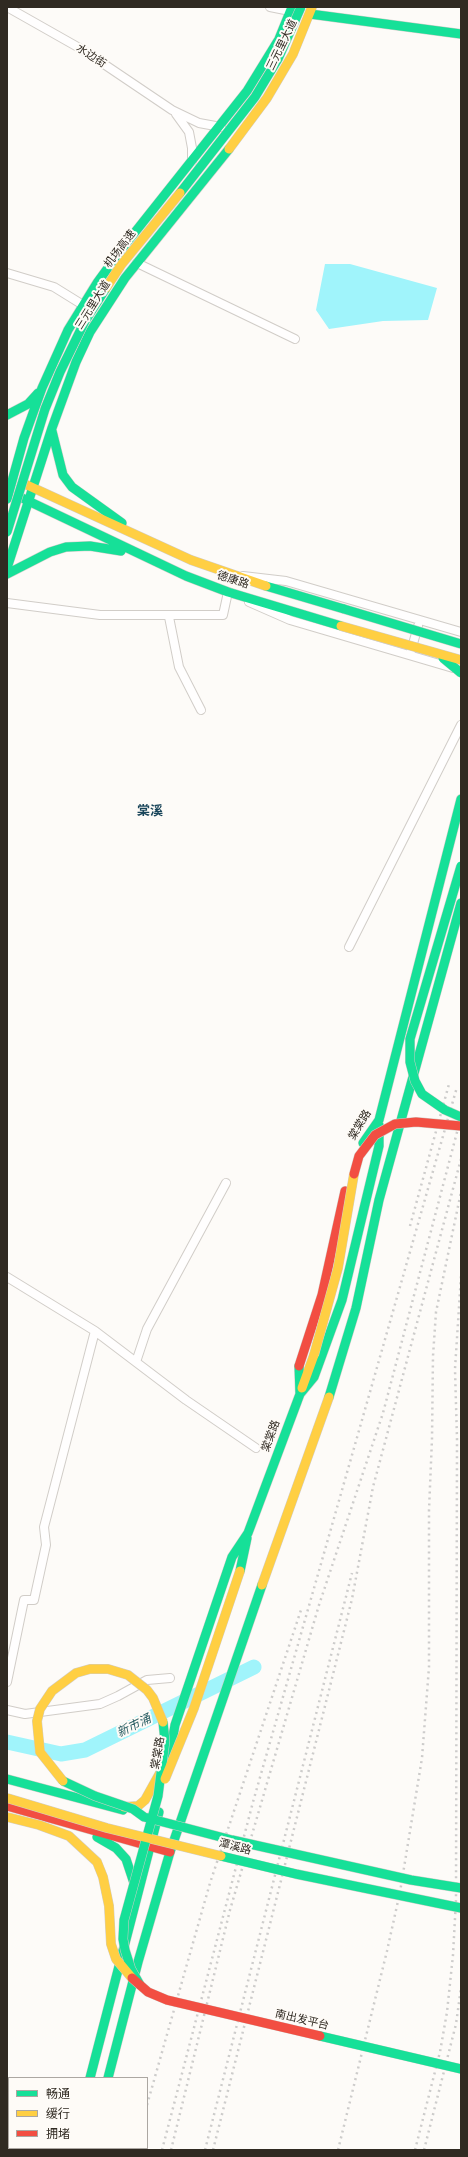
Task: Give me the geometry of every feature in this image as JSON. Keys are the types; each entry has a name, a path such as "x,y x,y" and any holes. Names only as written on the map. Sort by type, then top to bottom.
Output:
{"main road":[{"name":"机场高速","path":"7,532 45,409 65,360 85,321 122,265 251,104 278,59 301,7"},
{"name":"三元里大道","path":"8,493 10,476 42,388 60,344 83,305 124,246 221,127 262,68 279,39 292,9"},
{"name":"三元里大道","path":"7,568 52,428 82,348 103,311 137,263 228,151 267,98 293,54 311,10"},
{"path":"311,10 461,34"},
{"path":"7,415 28,404 42,388"},
{"path":"52,428 57,460 62,475 72,488 147,540"},
{"name":"德康路","path":"10,476 191,560 231,575 461,644"},
{"name":"德康路","path":"8,493 28,501 141,556 186,576 228,592 461,660"},
{"path":"7,574 50,552 66,547 106,548 141,556"},
{"path":"424,650 450,662 461,672"},
{"name":"棠棠路","path":"90,2077 158,1818 175,1725 232,1557 248,1533 300,1394 298,1370 322,1296 348,1174 355,1157 379,1120 461,799"},
{"path":"403,1025 423,969 461,816"},
{"path":"461,866 410,1039 410,1062 415,1081 422,1094 445,1110 461,1117"},
{"path":"108,2077 138,1962 170,1852 243,1638 329,1398 341,1360 356,1308 379,1200 461,903"},
{"path":"394,1065 400,1058 408,1058 412,1061 415,1071"},
{"path":"300,1394 314,1377 342,1300 379,1146 379,1120"},
{"path":"300,1394 321,1333 338,1268 350,1189 359,1156 375,1135 395,1124 416,1122 461,1126"},
{"path":"140,1985 131,1970 125,1950 123,1939 124,1920 158,1796 194,1708 240,1570 248,1533"},
{"path":"144,1817 133,1810 95,1796 61,1780 46,1762 38,1743 37,1721 40,1709 52,1690 66,1678 76,1673 90,1669 108,1669 128,1675 147,1690 153,1698 162,1718 165,1742 158,1796"},
{"path":"106,1806 129,1808 138,1806 145,1800 151,1792 171,1748"},
{"path":"7,1781 180,1824"},
{"name":"潭溪路","path":"7,1781 113,1812 144,1817 232,1840 411,1880 461,1888"},
{"name":"潭溪路","path":"7,1798 107,1828 296,1874 461,1908"},
{"path":"7,1806 150,1848 170,1852"},
{"name":"南出发平台","path":"7,1817 39,1825 69,1836 97,1862 103,1877 109,1906 111,1944 116,1959 125,1972 148,1992 167,2000 461,2069"},
{"path":"85,1829 116,1848 126,1859 137,1895"}],"street":[{"name":"水边街","path":"7,7 77,46 172,110"},
{"path":"270,7 311,10"},
{"path":"172,110 199,123 221,127"},
{"path":"172,110 184,122 189,132 192,148 192,161"},
{"path":"137,263 295,339"},
{"path":"7,274 54,287 83,305"},
{"path":"231,575 264,577 286,581 461,632"},
{"path":"7,603 100,615 169,617 223,615 228,592 290,620 461,672"},
{"path":"169,617 179,667 201,710"},
{"path":"410,656 419,620"},
{"path":"349,947 461,725"},
{"path":"136,1362 147,1329 226,1183"},
{"path":"7,1277 95,1331 186,1400 256,1448"},
{"path":"7,1682 24,1600 34,1600 46,1545 44,1527 95,1331"},
{"path":"7,1710 25,1714 100,1704 147,1680 170,1678"}],"water":[{"path":"325,264 350,264 437,288 428,320 383,321 329,329 316,310"}],"waterway":[{"name":"新市涌","path":"7,1742 61,1754 85,1750 254,1667"}],"railway":[{"path":"410,1226 449,1084"},
{"path":"162,2150 253,1802 457,1087"},
{"path":"171,2150 230,1910 319,1605 383,1413 461,1117"},
{"path":"213,2150 352,1599 373,1487 461,1159"},
{"path":"338,2150 400,1892 422,1758 429,1667 429,1510 433,1356 436,1312 461,1192"},
{"path":"415,2150 440,2052 447,2012 453,1955 456,1900 457,1439 455,1369 461,1276"},
{"path":"205,2150 352,1573"},
{"path":"148,2101 210,1883 302,1607"},
{"path":"424,2150 456,2024 461,1988"}],"traffic: fast":[{"path":"7,499 24,438 42,388 68,330 97,283 124,246 247,91 279,39 292,7"},
{"path":"180,193 255,97 278,59 301,7"},
{"path":"310,14 461,34"},
{"path":"7,568 52,428 76,362 90,332 125,278 229,149"},
{"path":"7,532 45,409 60,372 85,321 106,288"},
{"path":"7,415 28,404 38,393"},
{"path":"52,431 63,475 72,487 122,523"},
{"path":"22,498 186,576 228,592 341,626"},
{"path":"7,574 50,552 66,547 90,546 121,551"},
{"path":"266,586 344,609"},
{"path":"344,609 461,644"},
{"path":"443,658 461,673"},
{"path":"363,1143 379,1120 461,799"},
{"path":"461,866 410,1039 410,1062 415,1081 422,1094 445,1110 461,1117"},
{"path":"329,1397 356,1308 379,1200 461,903"},
{"path":"300,1394 314,1377 342,1300 379,1146 379,1125"},
{"path":"168,1765 175,1725 232,1557 248,1533 300,1394 299,1366"},
{"path":"240,1571 247,1538"},
{"path":"108,2077 138,1962 170,1852 262,1585"},
{"path":"140,1985 131,1969 125,1950 123,1939 124,1920 158,1796 165,1741 163,1722"},
{"path":"7,1779 123,1810"},
{"path":"63,1781 95,1796 133,1809 144,1817 232,1840 411,1880 461,1888"},
{"path":"90,2077 159,1812"},
{"path":"97,1837 116,1848 126,1859 135,1886"},
{"path":"221,1856 296,1874 461,1908"},
{"path":"320,2036 461,2069"}],"traffic: slow":[{"path":"229,149 267,98 293,54 312,7"},
{"path":"106,288 121,265 180,193"},
{"path":"27,485 191,560 266,586"},
{"path":"341,626 461,660"},
{"path":"314,1355 338,1268 354,1174"},
{"path":"302,1388 314,1355"},
{"path":"262,1585 329,1397"},
{"path":"165,1779 194,1708 240,1571"},
{"path":"63,1781 40,1752 37,1721 40,1709 52,1691 76,1673 90,1669 108,1669 128,1675 147,1690 153,1698 163,1722"},
{"path":"124,1807 138,1806 145,1800 160,1773"},
{"path":"7,1798 107,1828 221,1856"},
{"path":"7,1817 39,1825 69,1836 97,1862 103,1877 109,1906 111,1944 116,1959 132,1978"}],"traffic: jam":[{"path":"354,1174 359,1156 375,1135 395,1124 416,1122 461,1126"},
{"path":"299,1366 322,1295 345,1191"},
{"path":"7,1806 170,1852"},
{"path":"132,1978 148,1992 167,2000 320,2036"}],"district":[{"name":"棠溪","path":"150,811"}]}
